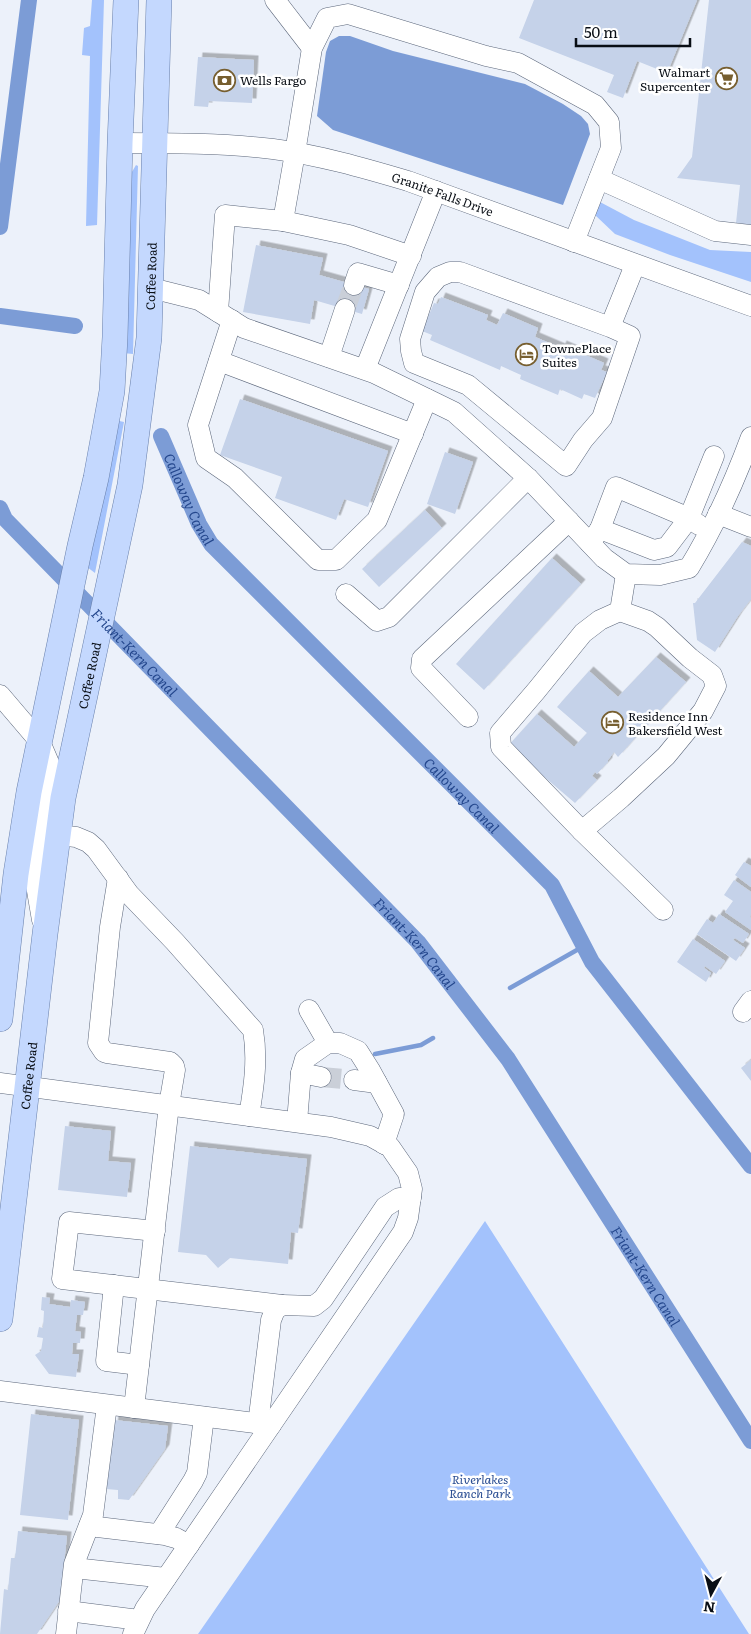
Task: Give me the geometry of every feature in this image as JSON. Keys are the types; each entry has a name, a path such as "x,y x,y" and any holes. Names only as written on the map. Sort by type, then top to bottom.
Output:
{"main road":[{"path":"0,1018 6,898 96,478 112,391 126,0"},
{"name":"Coffee Road","path":"0,1319 45,934 63,798 130,485 149,338 159,0"}],"street":[{"path":"275,0 312,48"},
{"path":"283,221 312,48 327,18 348,14 486,56 518,63 595,105 609,122 611,148 574,242"},
{"name":"Granite Falls Drive","path":"120,143 227,145 295,153 359,166 436,191 751,306"},
{"path":"599,179 715,230 751,235"},
{"path":"366,369 436,191"},
{"path":"410,256 349,235 283,221 225,215 225,316 219,361 198,425 206,458 235,478 318,560 336,560 377,520 427,399"},
{"path":"610,327 635,264"},
{"path":"450,272 460,272 610,327 630,336 602,418 583,440 566,466 468,385 414,363 411,351 410,340 426,292 438,277 450,272"},
{"path":"354,285 358,273 399,285"},
{"path":"150,288 199,300 244,328 366,369 454,412 528,478 569,521 595,536 654,550 667,547 689,518 714,456"},
{"path":"329,357 345,309"},
{"path":"219,361 413,434"},
{"path":"454,412 468,385"},
{"path":"751,437 737,476 714,523 689,568 660,575 626,574 604,558 595,536 616,488 689,518 714,523 751,527"},
{"path":"346,594 377,621 389,617 528,478"},
{"path":"468,717 421,668 422,659 569,521"},
{"path":"620,611 626,574"},
{"path":"582,830 622,798 666,756 703,710 716,686 712,675 690,658 657,627 648,621 620,611 600,620 583,633 500,733 501,747 582,830 663,910"},
{"path":"0,695 40,742 49,763 49,781 35,879 45,934"},
{"path":"58,834 76,837 88,842 96,849 129,894 175,942 253,1030 256,1048 256,1070 249,1116"},
{"path":"118,878 110,926 98,1044 107,1053 170,1062 175,1070 134,1408"},
{"path":"309,1010 328,1043"},
{"path":"297,1122 311,1075 305,1059 328,1043 340,1043 358,1051 394,1114 384,1144"},
{"path":"354,1080 377,1083"},
{"path":"0,1083 297,1122 370,1136 390,1147 408,1173 412,1189 408,1218 403,1232 264,1424 189,1545 144,1609 136,1627 68,1611"},
{"path":"155,1231 69,1222 62,1278 282,1305 314,1306 323,1299 384,1207 399,1198 411,1198"},
{"path":"114,1285 106,1361 139,1365"},
{"path":"264,1424 271,1320 275,1310 282,1305"},
{"path":"0,1391 264,1424"},
{"path":"66,1634 74,1568 80,1544 93,1515 107,1405"},
{"path":"159,1534 197,1473 204,1417"},
{"path":"89,1526 159,1534 176,1538 189,1545"},
{"path":"74,1568 166,1578"}],"green space":[{"path":"92,0 104,0 97,225 86,226 90,56 82,55 84,28 90,26"},
{"path":"136,165 138,166 133,354 123,353 129,177"},
{"path":"600,202 634,220 710,250 751,252 751,282 615,234 595,215"},
{"path":"115,420 124,422 95,573 87,567"},
{"name":"Riverlakes Ranch Park","path":"485,1221 749,1634 198,1634"}],"shaded area":[{"path":"339,36 350,36 393,51 525,84 581,116 588,124 590,134 563,205 333,130 317,116 326,52 330,41"}],"building":[{"path":"534,0 697,0 667,73 637,61 623,98 607,92 614,75 519,38"},
{"name":"Walmart Supercenter","path":"709,0 751,0 751,225 736,223 740,185 677,178 692,157"},
{"name":"Wells Fargo","path":"198,57 254,60 252,103 209,101 208,107 194,106"},
{"path":"256,245 323,258 319,275 369,289 362,314 314,300 310,324 243,312"},
{"name":"TownePlace Suites","path":"441,297 488,315 486,320 497,325 503,313 538,328 535,337 561,348 562,345 604,363 601,370 607,372 595,398 584,394 582,399 560,389 558,395 520,379 521,375 501,366 500,370 430,340 432,335 422,331 434,303 438,304"},
{"path":"240,399 388,451 368,507 344,499 336,520 275,498 282,477 220,455"},
{"path":"445,452 473,462 455,514 427,504"},
{"path":"425,510 442,528 379,587 362,569"},
{"path":"742,542 751,546 751,599 715,652 697,640 693,603 695,603"},
{"path":"552,558 581,584 484,690 456,664"},
{"name":"Residence Inn Bakersfield West","path":"656,657 686,682 618,757 614,752 597,774 595,772 592,776 597,780 575,803 508,746 537,714 574,747 587,733 557,707 589,671 618,697"},
{"path":"744,862 751,866 751,887 735,875"},
{"path":"734,880 751,892 751,930 725,912 733,901 724,895"},
{"path":"719,914 749,934 743,943 735,938 733,940 745,948 736,961 697,934 707,919 713,923"},
{"path":"693,939 725,961 716,974 705,966 704,968 711,973 706,982 677,962"},
{"path":"751,1060 751,1081 741,1068"},
{"path":"65,1126 111,1131 108,1161 131,1163 127,1197 58,1190"},
{"path":"190,1146 307,1159 298,1233 291,1232 288,1264 230,1258 218,1268 206,1255 178,1252"},
{"path":"42,1297 50,1298 49,1304 70,1307 71,1300 85,1302 83,1315 77,1315 75,1331 81,1332 80,1343 73,1343 72,1354 79,1354 76,1377 49,1374 35,1355 41,1351 43,1338 37,1337 39,1327 43,1328 44,1311 41,1310"},
{"path":"31,1414 79,1420 68,1520 20,1515"},
{"path":"114,1420 168,1426 165,1449 129,1500 118,1499 118,1490 106,1489"},
{"path":"18,1531 67,1536 60,1600 37,1634 0,1634 4,1589 8,1590 11,1558 15,1558"}],"waterway":[{"name":"Friant-Kern Canal","path":"0,227 29,0"},
{"name":"Calloway Canal","path":"0,316 75,326"},
{"name":"Calloway Canal","path":"161,436 199,524 211,544 552,885 592,962 751,1166"},
{"name":"Friant-Kern Canal","path":"0,508 5,519 418,942 508,1059 751,1441"},
{"path":"510,988 584,946"},
{"path":"375,1054 421,1045 433,1038"}],"tunnel":[{"path":"345,309 354,285"},
{"path":"321,1077 354,1080"}],"place":[{"name":"Walmart Supercenter","path":"726,79"},
{"name":"Wells Fargo","path":"224,80"},
{"name":"TownePlace Suites","path":"526,355"},
{"name":"Residence Inn Bakersfield West","path":"612,723"}]}
